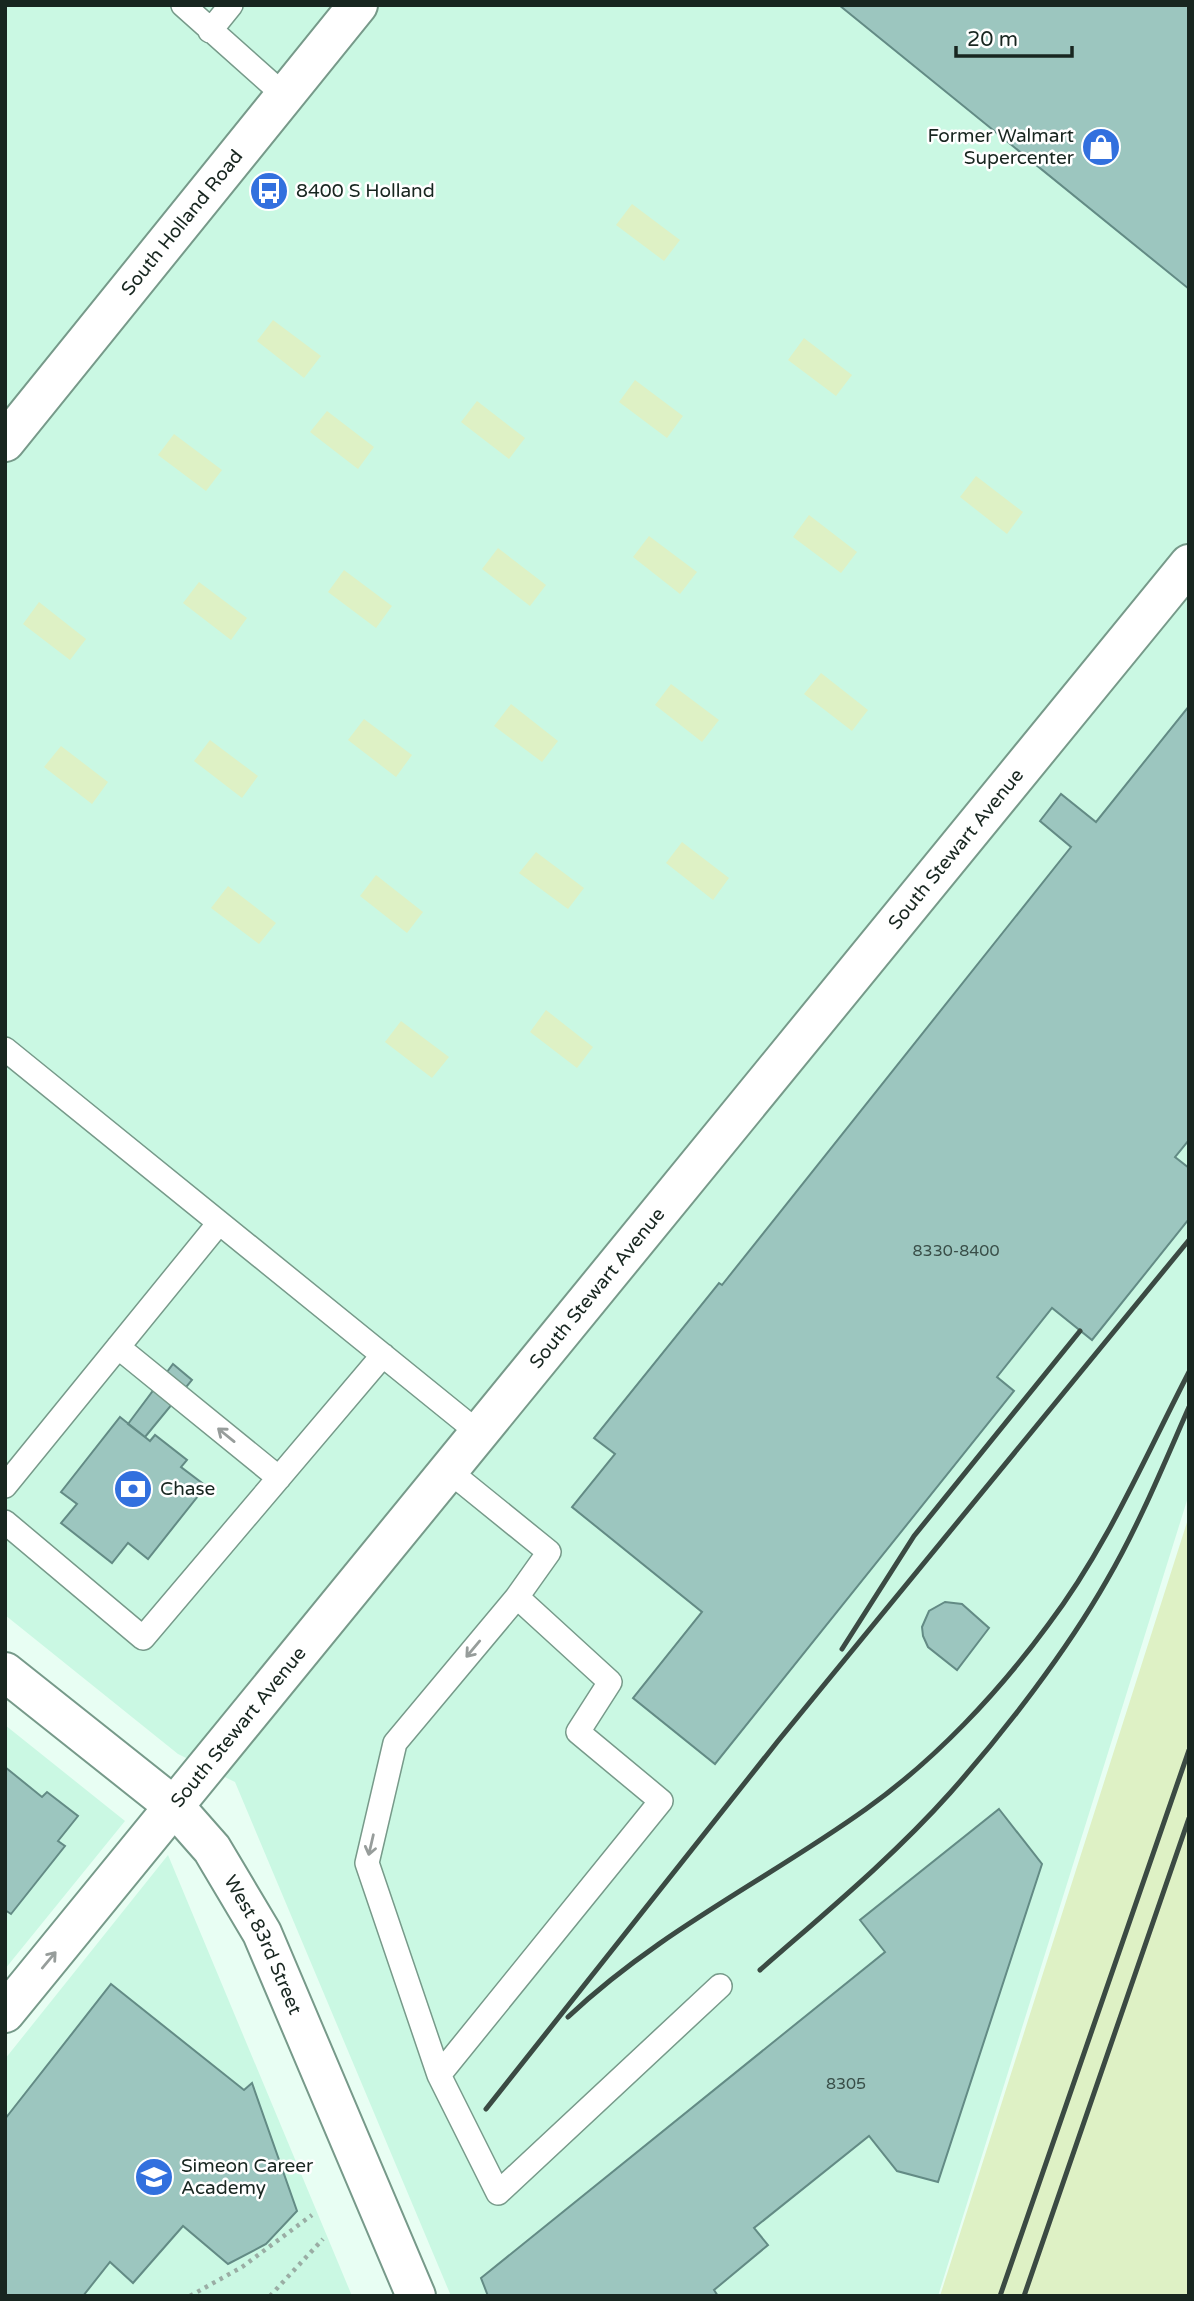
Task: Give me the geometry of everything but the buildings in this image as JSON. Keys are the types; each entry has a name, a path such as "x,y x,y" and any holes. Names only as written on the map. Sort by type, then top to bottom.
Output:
{"street":[{"name":"South Holland Road","path":"5,442 358,5"},
{"name":"South Stewart Avenue","path":"5,2013 1189,564"},
{"name":"West 83rd Street","path":"5,1672 175,1807 212,1849 262,1933 416,2296"}],"lane":[{"path":"183,5 285,96"},
{"path":"211,31 231,5"},
{"path":"5,1049 480,1434"},
{"path":"5,1486 219,1223"},
{"path":"118,1348 279,1478"},
{"path":"5,1522 143,1638 383,1355"},
{"path":"449,1471 549,1552 517,1597 395,1742 367,1863 439,2075 498,2193 720,1986"},
{"path":"439,2075 661,1801 578,1732 610,1682 517,1597"}],"path":[{"path":"190,2296 242,2267 312,2215"},
{"path":"271,2296 323,2239"}],"shaded area":[{"path":"5,5 1189,5 1189,1494 938,2296 451,2296 235,1782 178,1754 5,1615"},
{"path":"632,204 680,240 664,261 616,225"},
{"path":"273,320 321,356 304,378 257,341"},
{"path":"804,338 852,375 836,396 788,360"},
{"path":"635,380 683,416 667,438 619,402"},
{"path":"477,401 525,438 509,459 461,422"},
{"path":"327,411 374,447 358,469 310,432"},
{"path":"174,434 222,470 206,491 158,455"},
{"path":"976,476 1023,512 1007,534 960,497"},
{"path":"809,515 857,552 841,573 793,537"},
{"path":"649,536 697,572 680,594 633,557"},
{"path":"498,548 546,585 530,606 482,569"},
{"path":"344,570 392,606 376,628 328,592"},
{"path":"199,582 247,618 231,640 183,603"},
{"path":"39,602 86,639 70,660 23,624"},
{"path":"821,673 868,710 852,731 804,694"},
{"path":"671,684 719,720 702,742 655,705"},
{"path":"511,704 558,741 542,762 494,726"},
{"path":"364,719 412,755 396,777 348,740"},
{"path":"210,740 258,776 242,798 194,761"},
{"path":"61,746 108,782 92,804 44,767"},
{"path":"682,842 729,878 713,900 666,863"},
{"path":"536,852 584,888 568,909 519,873"},
{"path":"376,875 423,912 407,933 360,896"},
{"path":"228,886 276,923 259,944 211,908"},
{"path":"546,1010 593,1047 577,1068 530,1032"},
{"path":"401,1021 449,1057 432,1078 385,1042"},
{"path":"1189,1516 1189,2296 940,2296"},
{"path":"5,1725 125,1821 5,1969"},
{"name":"Simeon Career Academy","path":"168,1855 352,2296 5,2296 5,2059"}],"railway":[{"path":"486,2109 778,1741 1189,1240"},
{"path":"842,1649 914,1536 1080,1331"},
{"path":"568,2017 603,1986 676,1932 829,1835 892,1790 964,1724 1008,1676 1069,1596 1124,1502 1189,1372"},
{"path":"760,1970 858,1884 928,1817 971,1769 1034,1690 1073,1635 1119,1559 1189,1407"},
{"path":"1000,2296 1189,1750"},
{"path":"1024,2296 1189,1818"}],"place":[{"name":"Former Walmart Supercenter","path":"1101,147"},
{"name":"8400 S Holland","path":"269,191"},
{"name":"Chase","path":"133,1489"},
{"name":"Simeon Career Academy","path":"154,2177"}]}
